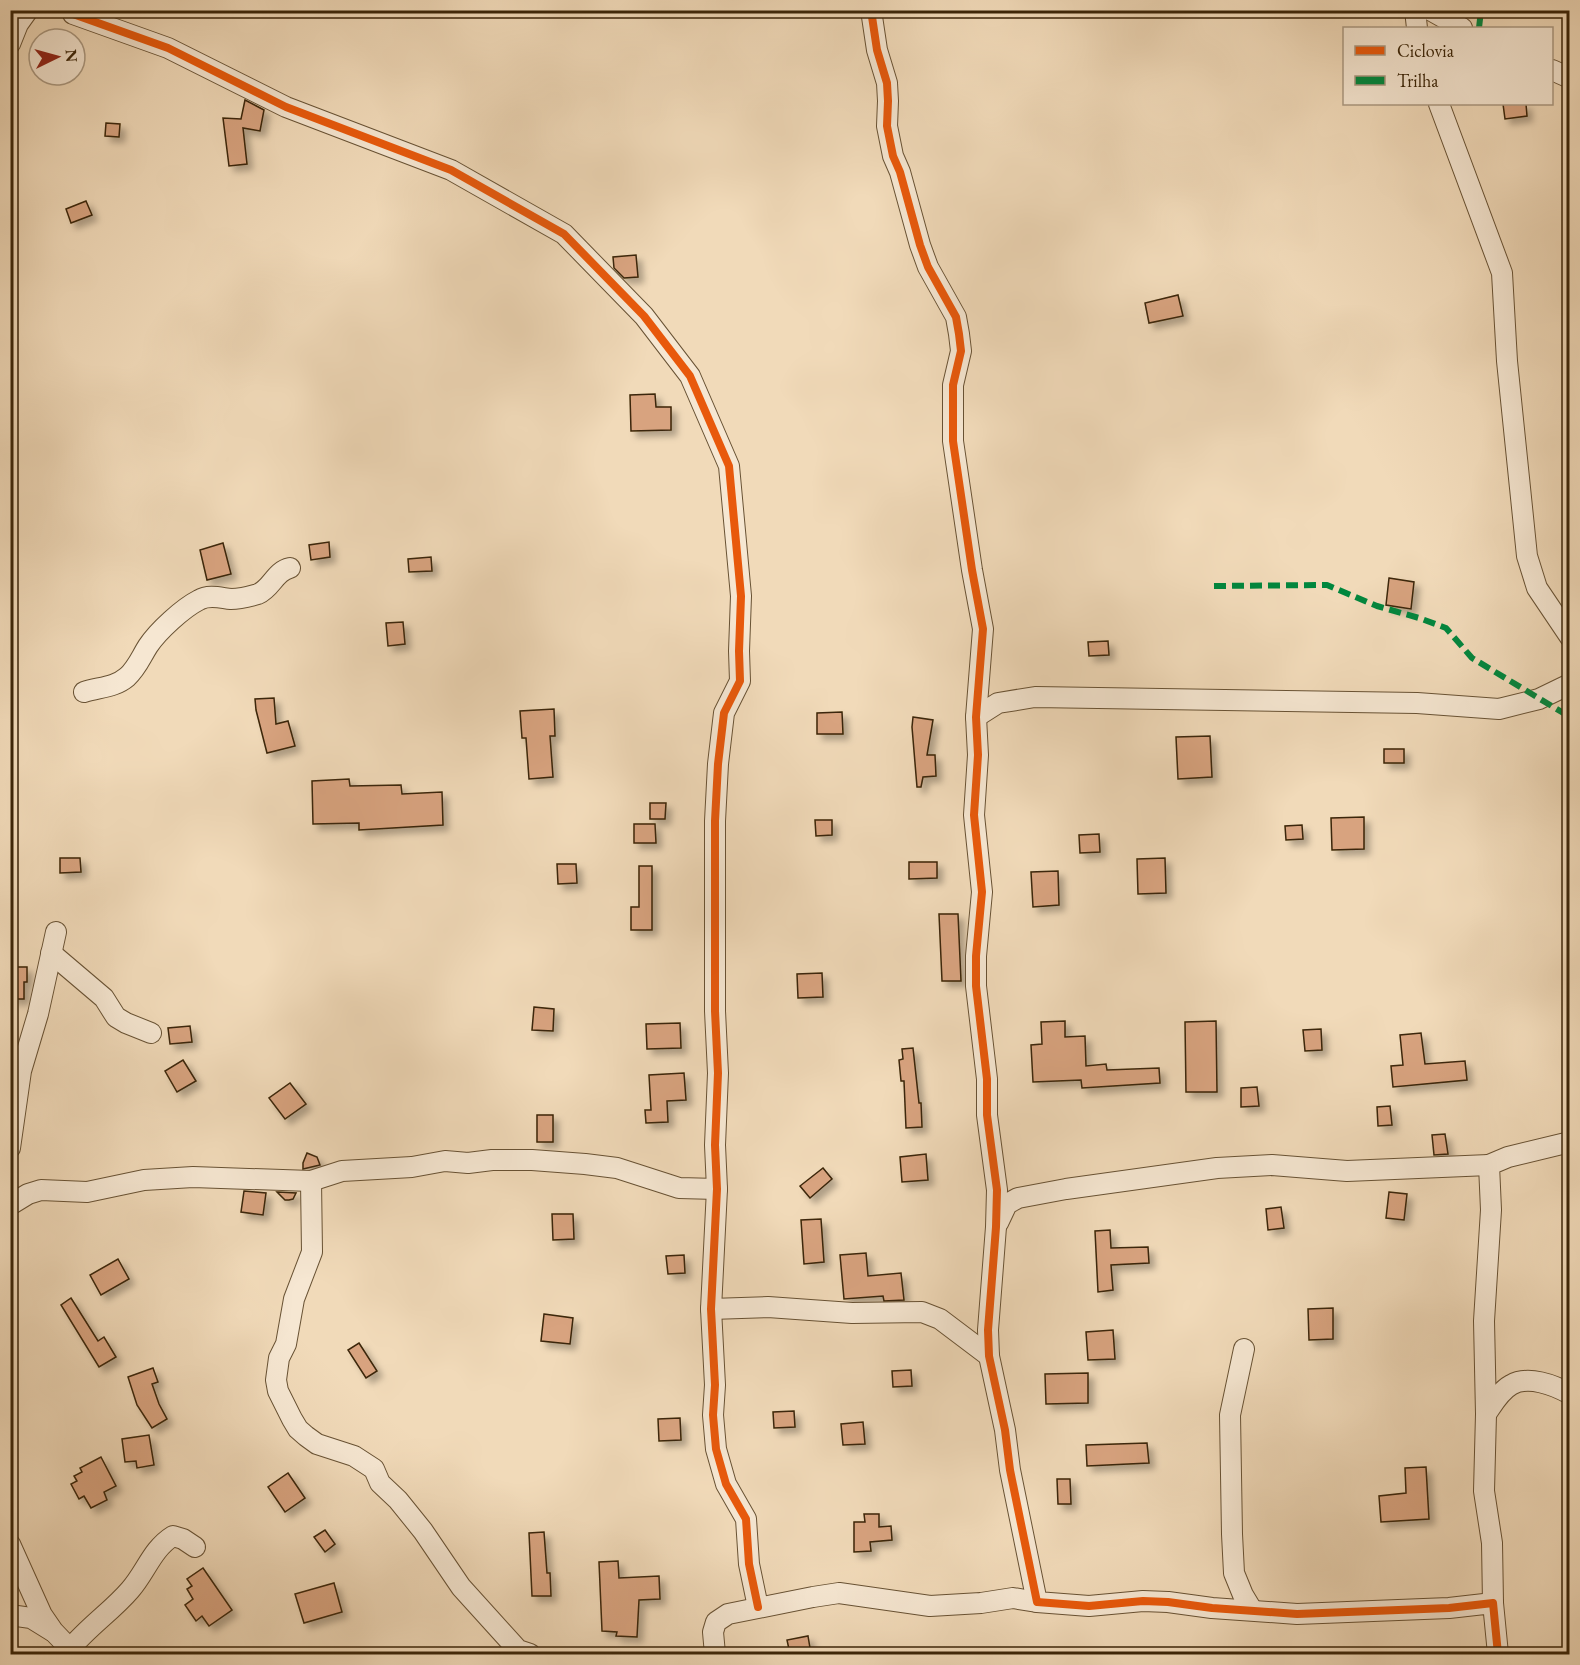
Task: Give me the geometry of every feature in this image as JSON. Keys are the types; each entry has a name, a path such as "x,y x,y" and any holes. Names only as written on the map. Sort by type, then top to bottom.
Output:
{"street":[{"path":"10,44 18,24 28,10"},
{"path":"871,10 877,50 887,83 889,143 928,267 956,317 959,333 960,351 953,385 953,441 983,629 976,717 978,755 974,815 982,892 976,956 976,987 987,1078 987,1115 997,1190 988,1330 989,1356 1037,1602"},
{"path":"1415,10 1417,27"},
{"path":"1430,10 1460,27"},
{"path":"73,14 168,48 286,106 451,170 564,234 644,316 690,376 729,466 741,596 739,651 741,681 724,713 714,821 715,1011 718,1073 715,1145 717,1189 711,1309 715,1385 713,1415 716,1449 726,1484 746,1519 749,1564 758,1607"},
{"path":"1553,71 1569,78"},
{"path":"1439,105 1503,273 1507,361 1527,556 1537,588 1569,637"},
{"path":"84,692 107,687 126,678 162,628 198,600 222,597 231,599 255,595 264,590 282,570 290,568"},
{"path":"976,717 998,703 1035,697 1417,703 1499,709 1539,699 1569,684"},
{"path":"10,1148 21,1071 38,1014 56,932"},
{"path":"51,953 104,998 116,1017 151,1034"},
{"path":"996,1227 1008,1204 1018,1198 1066,1189 1217,1168 1272,1165 1347,1171 1489,1166 1508,1157 1569,1142"},
{"path":"10,1206 28,1194 41,1190 87,1192 144,1180 193,1177 311,1181 342,1171 412,1167 445,1161 468,1163 492,1160 532,1160 617,1168 679,1188 717,1189"},
{"path":"1489,1166 1491,1210 1484,1321 1486,1414 1484,1491 1492,1543 1493,1603 1498,1654"},
{"path":"311,1181 312,1252 294,1299 286,1344 279,1358 276,1380 278,1391 298,1429 306,1436 316,1444 354,1456 374,1469 380,1483 398,1500 423,1531 461,1587 518,1650 530,1654"},
{"path":"711,1309 768,1307 852,1313 922,1312 940,1319 989,1356"},
{"path":"1244,1349 1230,1415 1232,1534 1234,1573 1252,1610"},
{"path":"1486,1414 1496,1399 1510,1385 1521,1382 1543,1382 1569,1394"},
{"path":"10,1544 42,1615 72,1652 84,1632 130,1590 163,1543 173,1536 195,1547"},
{"path":"715,1654 712,1632 716,1622 728,1614 839,1593 930,1606 981,1603 1013,1598 1089,1606 1143,1601 1168,1602 1212,1608 1297,1614 1449,1608 1493,1603"},
{"path":"10,1615 31,1618 53,1631"}],"building":[{"path":"245,100 264,110 260,131 243,128 247,164 229,166 223,118 241,119"},
{"path":"1503,105 1526,105 1527,116 1505,119"},
{"path":"106,123 120,124 119,137 105,136"},
{"path":"86,201 92,215 71,223 66,209"},
{"path":"636,255 638,277 624,278 614,268 613,257"},
{"path":"1178,295 1183,316 1149,323 1145,303"},
{"path":"655,394 656,407 671,407 671,430 631,431 630,395"},
{"path":"329,542 330,557 311,560 309,545"},
{"path":"223,543 231,574 207,580 200,550"},
{"path":"431,557 432,571 409,572 408,559"},
{"path":"1389,578 1414,582 1411,609 1386,605"},
{"path":"403,622 405,644 388,646 386,623"},
{"path":"1108,641 1109,655 1089,656 1088,642"},
{"path":"274,698 276,724 288,721 295,746 267,753 255,699"},
{"path":"554,709 555,736 550,736 553,777 529,779 526,738 522,738 520,711"},
{"path":"842,712 843,734 817,734 817,713"},
{"path":"913,717 933,720 927,755 935,755 936,776 923,777 921,787 917,787"},
{"path":"1210,736 1212,777 1178,779 1176,737"},
{"path":"1384,749 1404,749 1404,763 1384,763"},
{"path":"349,779 350,786 401,785 402,794 442,792 443,825 359,830 359,823 313,824 312,781"},
{"path":"650,803 666,803 665,819 650,819"},
{"path":"1364,817 1364,849 1332,850 1331,818"},
{"path":"815,820 832,820 832,835 816,836"},
{"path":"634,824 655,824 656,843 634,843"},
{"path":"1302,825 1303,839 1286,840 1285,826"},
{"path":"1099,834 1100,852 1080,853 1079,835"},
{"path":"60,858 80,858 81,872 60,873"},
{"path":"1165,858 1166,893 1138,894 1137,859"},
{"path":"909,862 937,862 937,878 909,879"},
{"path":"557,864 576,864 577,883 558,884"},
{"path":"639,866 652,866 652,930 631,930 631,907 639,907"},
{"path":"1058,871 1059,905 1033,907 1031,872"},
{"path":"939,914 958,914 961,981 942,981"},
{"path":"10,967 27,967 24,999 10,999"},
{"path":"822,973 823,997 798,998 797,974"},
{"path":"534,1007 554,1009 553,1031 532,1030"},
{"path":"1065,1021 1065,1037 1085,1036 1086,1066 1106,1064 1107,1070 1159,1068 1160,1083 1082,1088 1081,1080 1033,1082 1031,1045 1042,1044 1041,1022"},
{"path":"1216,1021 1217,1092 1186,1092 1185,1022"},
{"path":"680,1023 681,1048 647,1049 646,1024"},
{"path":"190,1026 192,1042 170,1044 168,1028"},
{"path":"1321,1029 1322,1050 1305,1051 1303,1030"},
{"path":"1421,1033 1425,1064 1465,1061 1467,1080 1393,1087 1391,1066 1403,1065 1400,1035"},
{"path":"913,1048 922,1127 906,1128 904,1081 901,1081 899,1060 903,1059 902,1049"},
{"path":"183,1060 196,1081 177,1092 165,1071"},
{"path":"684,1073 686,1100 667,1101 668,1122 646,1123 645,1110 651,1110 649,1075"},
{"path":"290,1083 306,1104 285,1119 269,1098"},
{"path":"1257,1087 1259,1106 1241,1107 1241,1088"},
{"path":"1390,1106 1392,1125 1378,1126 1377,1107"},
{"path":"537,1115 553,1115 553,1142 537,1142"},
{"path":"1445,1134 1448,1154 1434,1155 1432,1135"},
{"path":"307,1153 317,1157 320,1165 303,1169"},
{"path":"926,1154 928,1180 902,1182 900,1157"},
{"path":"823,1168 832,1179 810,1198 800,1186"},
{"path":"244,1191 266,1193 263,1215 241,1212"},
{"path":"277,1192 296,1193 293,1199 285,1200"},
{"path":"1389,1192 1407,1194 1404,1220 1386,1218"},
{"path":"1281,1207 1284,1228 1268,1230 1266,1209"},
{"path":"552,1214 573,1214 574,1239 553,1240"},
{"path":"821,1219 824,1262 804,1264 801,1220"},
{"path":"1110,1230 1111,1248 1148,1247 1149,1263 1111,1265 1113,1290 1098,1292 1095,1231"},
{"path":"866,1253 868,1276 901,1273 904,1300 884,1301 883,1296 844,1299 840,1255"},
{"path":"684,1255 685,1273 668,1274 666,1256"},
{"path":"118,1259 129,1279 101,1295 90,1275"},
{"path":"71,1298 98,1341 104,1337 116,1357 99,1367 61,1305"},
{"path":"1333,1308 1333,1339 1309,1340 1308,1309"},
{"path":"544,1314 573,1318 570,1344 541,1341"},
{"path":"1113,1330 1115,1359 1088,1360 1086,1332"},
{"path":"359,1343 377,1371 366,1378 348,1350"},
{"path":"153,1368 158,1382 152,1384 167,1419 152,1428 137,1405 128,1377"},
{"path":"911,1370 912,1386 893,1387 892,1371"},
{"path":"1088,1373 1088,1403 1046,1404 1045,1374"},
{"path":"794,1411 795,1427 774,1428 773,1412"},
{"path":"680,1418 681,1440 659,1441 658,1419"},
{"path":"863,1422 865,1444 843,1445 841,1424"},
{"path":"149,1435 154,1465 137,1468 136,1461 125,1462 122,1439"},
{"path":"1147,1443 1149,1463 1087,1466 1086,1445"},
{"path":"101,1457 116,1486 104,1492 107,1500 91,1508 84,1496 79,1499 71,1484 77,1481 74,1476 82,1472 80,1468"},
{"path":"1426,1467 1429,1519 1381,1522 1379,1496 1406,1493 1405,1468"},
{"path":"288,1473 305,1498 285,1512 268,1487"},
{"path":"1057,1479 1070,1479 1071,1504 1058,1504"},
{"path":"864,1514 879,1514 879,1527 891,1526 892,1540 870,1542 871,1551 854,1552 854,1522 865,1522"},
{"path":"325,1530 335,1544 325,1552 314,1537"},
{"path":"544,1532 551,1596 532,1596 529,1533"},
{"path":"618,1561 619,1578 659,1576 660,1599 639,1600 637,1637 616,1636 617,1632 602,1631 599,1562"},
{"path":"203,1568 232,1610 209,1626 202,1616 196,1621 185,1605 193,1599 187,1589 192,1586 187,1579"},
{"path":"334,1583 342,1612 304,1623 295,1594"},
{"path":"808,1636 811,1654 790,1654 787,1640"}],"marked path":[{"path":"1479,27 1481,10"},
{"path":"1214,586 1327,585 1377,606 1419,618 1446,628 1472,658 1570,717"}],"cycle path":[{"path":"871,10 877,50 887,83 887,126 893,156 900,172 928,267 956,317 961,351 953,385 953,441 983,629 976,717 978,755 974,815 982,892 976,956 976,986 987,1079 987,1115 997,1190 988,1330 989,1356 1037,1602 1089,1606 1143,1601 1168,1602 1212,1608 1297,1614 1449,1608 1493,1603 1498,1654"},
{"path":"73,14 168,48 286,107 451,170 564,234 644,316 690,376 729,466 741,596 740,681 724,713 715,821 715,1011 718,1073 715,1145 717,1189 711,1309 715,1385 713,1415 716,1449 726,1484 746,1519 749,1564 758,1607"}]}
